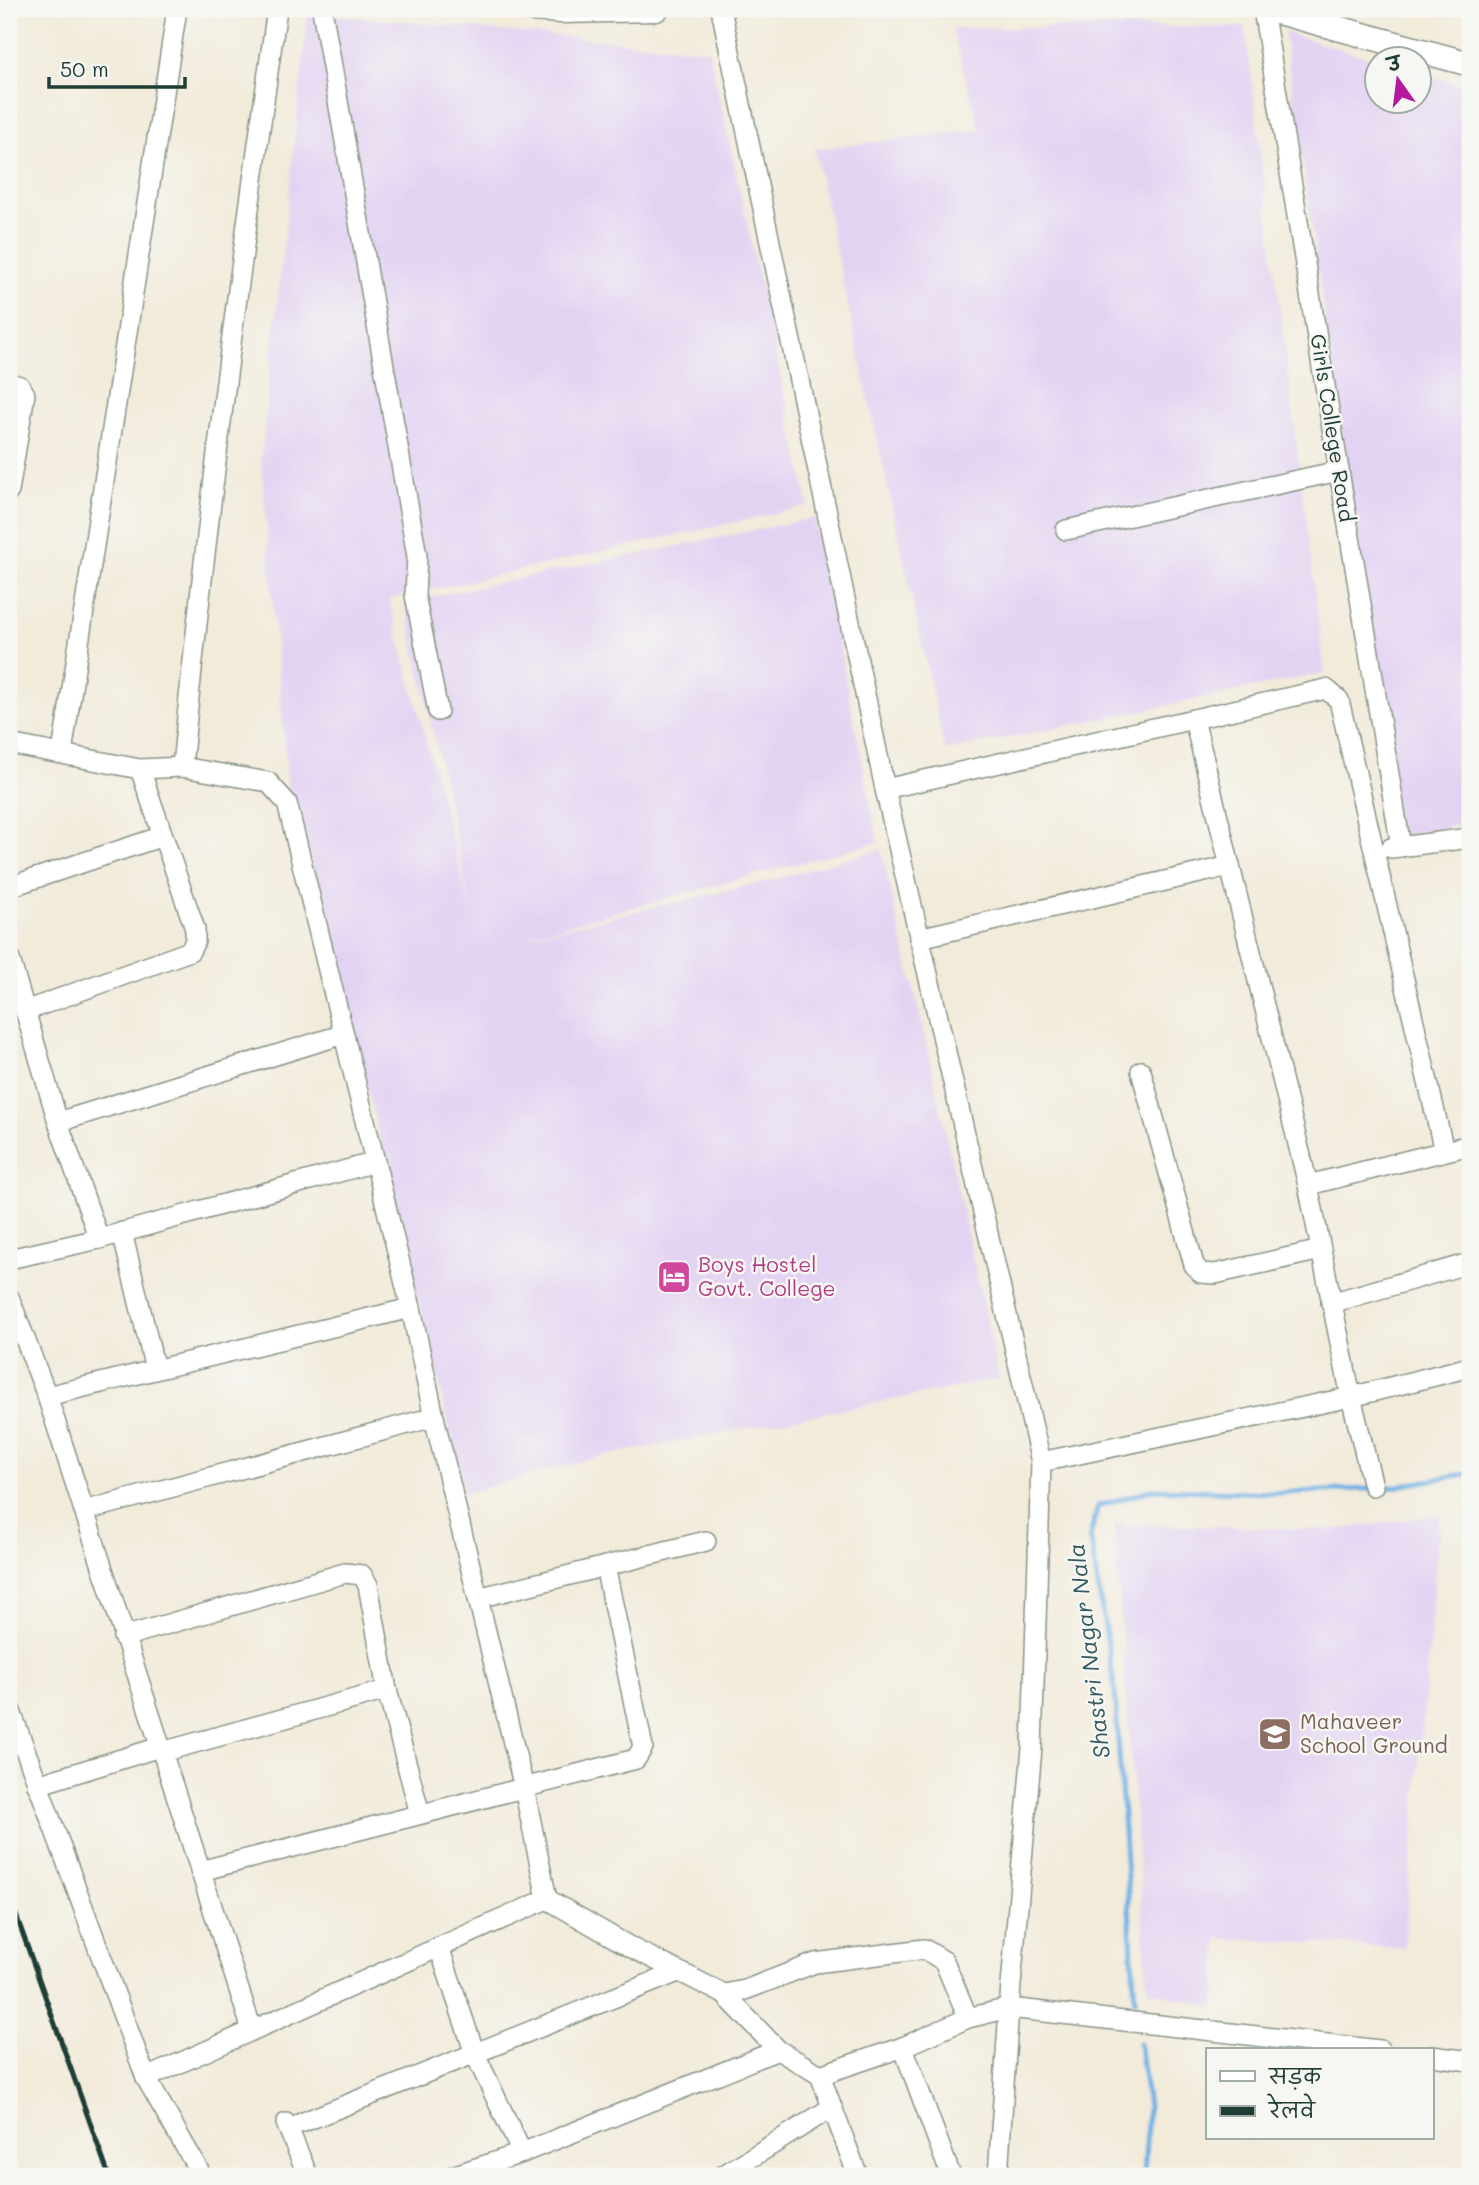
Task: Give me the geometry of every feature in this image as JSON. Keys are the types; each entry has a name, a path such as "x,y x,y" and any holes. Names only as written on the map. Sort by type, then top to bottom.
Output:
{"main road":[{"path":"533,9 656,9"},
{"path":"1265,9 1470,64"}],"street":[{"path":"62,753 177,9"},
{"path":"182,767 231,337 276,9"},
{"path":"322,9 417,556 415,595 438,711"},
{"path":"721,9 885,789 1041,1462 1032,1748 1009,2008 998,2176"},
{"name":"Girls College Road","path":"1265,9 1401,847"},
{"path":"9,383 20,386 25,394 9,491"},
{"path":"1066,530 1339,471"},
{"path":"885,789 1326,689 1339,700 1376,849 1444,1151"},
{"path":"1194,719 1308,1185 1350,1397 1373,1486"},
{"path":"9,744 140,769 182,767 268,782 287,803 411,1308 434,1417 524,1787 547,1899 678,1972 724,1994 778,2050 820,2075 858,2176"},
{"path":"25,1011 190,951 195,941 195,929 140,769"},
{"path":"9,887 163,836"},
{"path":"1376,849 1470,838"},
{"path":"919,937 1230,866"},
{"path":"9,956 58,1122 99,1239"},
{"path":"58,1122 344,1034"},
{"path":"1141,1071 1194,1265 1201,1273 1215,1274 1321,1250"},
{"path":"1308,1185 1470,1145"},
{"path":"9,1259 99,1239 375,1162"},
{"path":"122,1232 155,1369"},
{"path":"1331,1303 1470,1263"},
{"path":"9,1297 47,1396 252,2030"},
{"path":"47,1396 411,1308"},
{"path":"1041,1462 1350,1397 1470,1367"},
{"path":"84,1511 434,1417"},
{"path":"478,1598 706,1541"},
{"path":"200,1871 636,1759 643,1747 605,1566"},
{"path":"123,1637 345,1573 362,1575 368,1585 387,1690 420,1814"},
{"path":"37,1785 161,1749 387,1690"},
{"path":"9,1706 146,2078 202,2176"},
{"path":"146,2078 547,1899"},
{"path":"439,1947 475,2054 522,2153"},
{"path":"724,1994 745,1990 815,1963 925,1949 944,1961 968,2018"},
{"path":"308,2176 293,2123 475,2054 678,1972"},
{"path":"820,2075 903,2047 968,2018 1009,2008 1362,2048"},
{"path":"903,2047 951,2176"},
{"path":"453,2176 522,2153 778,2050"},
{"path":"1434,2056 1470,2061"},
{"path":"722,2176 831,2108"}],"shaded area":[{"path":"308,13 709,50 809,506 389,599 474,923 405,602 814,518 878,842 511,940 765,882 881,849 999,1379 598,1457 465,1493 321,896 288,790 261,458"},
{"path":"1245,27 1325,673 945,751 814,149 980,130 952,28"},
{"path":"1284,32 1364,56 1364,116 1434,116 1434,77 1470,88 1470,822 1399,836"},
{"name":"Mahaveer School Ground","path":"1440,1515 1404,1948 1218,1938 1215,2008 1148,1990 1114,1524 1335,1530"}],"waterway":[{"name":"Shastri Nagar Nala","path":"1135,2001 1115,1691 1090,1536 1098,1506 1154,1489 1277,1493 1387,1488 1470,1473"},
{"name":"Shastri Nagar Nala","path":"1139,2044 1148,2106 1144,2176"}],"railway":[{"path":"9,1895 109,2176"}],"place":[{"name":"Boys Hostel Govt. College","path":"674,1277"},
{"name":"Mahaveer School Ground","path":"1275,1734"}]}
